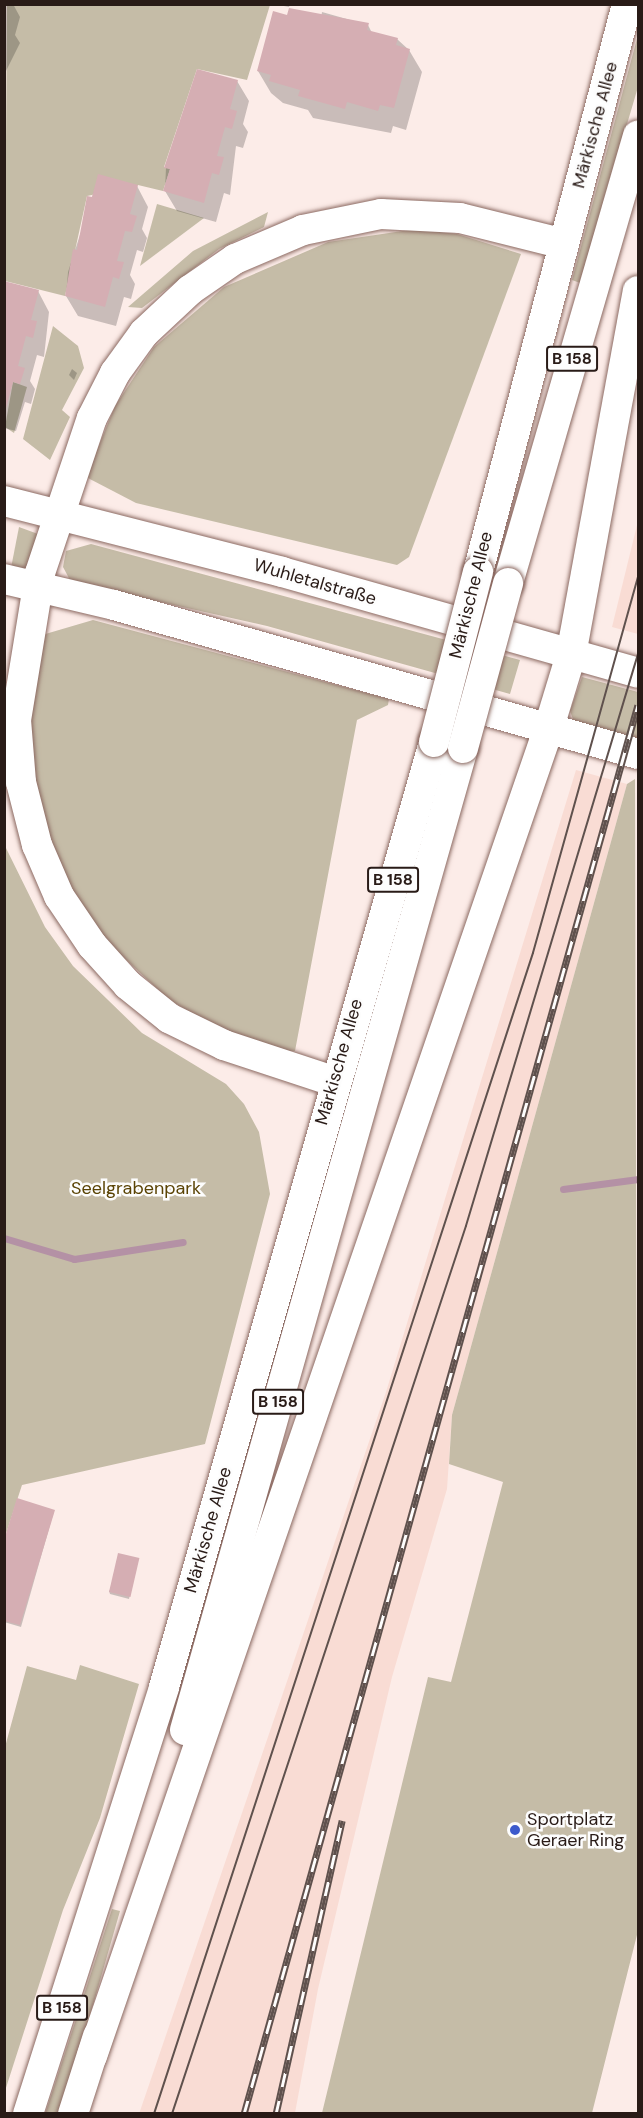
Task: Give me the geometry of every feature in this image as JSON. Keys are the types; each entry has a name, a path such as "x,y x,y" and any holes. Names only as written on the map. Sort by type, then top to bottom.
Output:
{"main road":[{"name":"Märkische Allee","path":"28,2114 164,1687 333,1081 434,742 627,4"},
{"name":"Märkische Allee","path":"73,2114 92,2056 464,748 508,583 639,135"},
{"path":"333,1081 224,1045 169,1018 106,961 59,896 37,845 24,793 16,720 36,587 57,513 92,418 115,373 144,333 190,290 236,259 303,230 381,214 460,218 564,244"},
{"path":"92,2056 549,727 571,655 639,291"},
{"name":"Wuhletalstraße","path":"4,501 57,513 639,674"},
{"path":"4,579 549,727 639,754"}],"shaded area":[{"path":"638,521 638,634 612,627"},
{"path":"576,770 627,784 452,1415 447,1489 392,1677 318,1989 295,2113 139,2114 386,1392"}],"green space":[{"path":"7,5 270,5 247,80 197,69 164,167 170,169 163,191 138,185 87,196 65,296 5,281"},
{"path":"638,35 638,87 580,283 572,280"},
{"path":"157,204 204,218 140,266"},
{"path":"268,212 264,227 219,249 142,308 128,307 193,251"},
{"path":"416,229 457,234 521,254 409,557 397,565 136,503 86,477 115,406 154,347 224,287 328,242"},
{"path":"53,326 78,346 84,368 62,410 70,417 50,460 23,439"},
{"path":"13,382 27,387 14,433 5,427"},
{"path":"19,527 38,534 29,571 11,568"},
{"path":"91,544 520,660 510,694 267,626 71,582 63,567 66,551"},
{"path":"93,620 389,699 388,705 357,720 295,1051 281,1051 210,1024 168,999 102,937 70,887 39,811 28,717 42,635"},
{"path":"582,677 638,692 638,740 574,722 570,711"},
{"name":"Sportplatz Geraer Ring","path":"635,779 638,1931 592,2113 322,2113 428,1677 451,1682 503,1482 449,1464 452,1415 627,784"},
{"name":"Seelgrabenpark","path":"4,844 45,927 73,966 142,1033 226,1084 244,1104 259,1132 270,1194 205,1444 22,1485 4,1540"},
{"path":"80,1665 139,1684 100,1818 63,1910 5,2091 5,1747 27,1666 76,1680"},
{"path":"112,1909 120,1911 62,2113 45,2114"}],"building":[{"path":"289,8 369,23 367,30 398,38 396,45 410,49 394,108 380,105 378,111 347,102 345,109 298,96 300,90 269,81 271,75 257,71 273,11 287,15"},
{"path":"197,69 238,80 230,109 237,111 232,129 225,127 217,156 224,157 219,175 212,173 204,203 163,191 170,169 164,168"},
{"path":"98,174 138,185 130,214 137,216 132,232 125,231 117,261 124,262 119,279 113,277 105,307 65,296 73,249 77,250 87,196 92,197"},
{"path":"4,281 39,290 31,320 37,321 33,338 26,336 18,366 25,368 20,384 13,382 5,412"},
{"path":"17,1498 55,1510 20,1625 4,1621 4,1540"},
{"path":"118,1553 139,1558 130,1597 109,1592"}],"waterway":[{"path":"563,1189 638,1179"},
{"path":"4,1238 74,1259 183,1242"}],"tram line":[{"path":"154,2114 533,953 638,577"},
{"path":"172,2114 466,1226 638,654"}],"railway":[{"path":"244,2114 638,705"},
{"path":"276,2114 342,1820"}],"place":[{"name":"Sportplatz Geraer Ring","path":"515,1830"}]}
